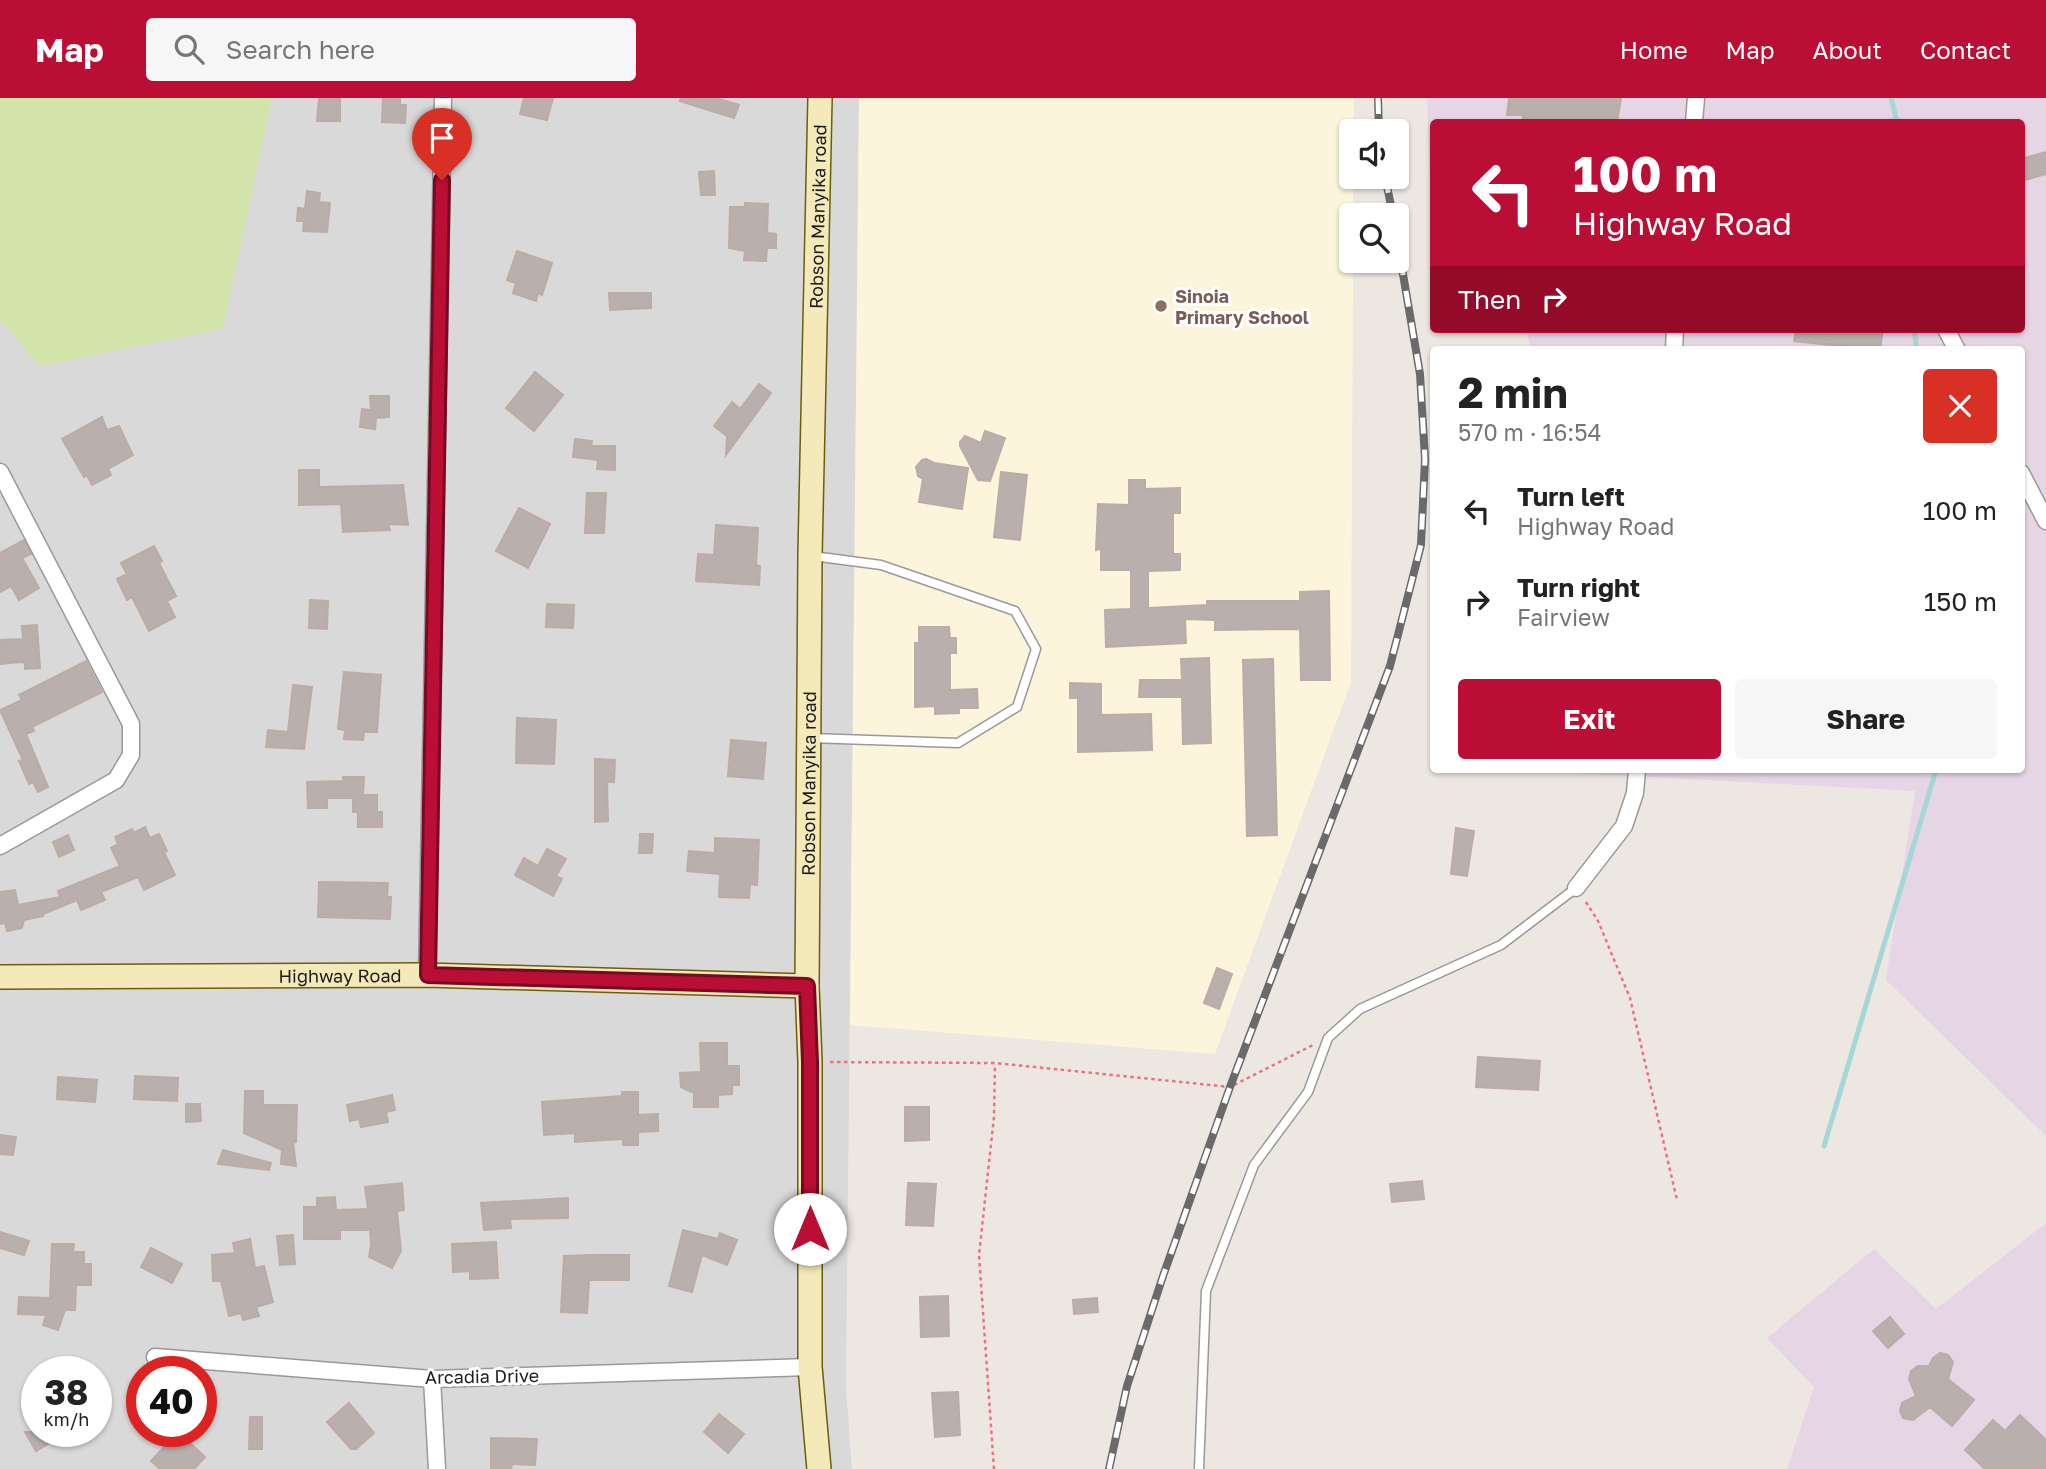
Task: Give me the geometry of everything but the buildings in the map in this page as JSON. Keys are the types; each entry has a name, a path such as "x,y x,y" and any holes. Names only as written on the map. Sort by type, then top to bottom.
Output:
{"street":[{"path":"428,975 443,98"},
{"name":"Robson Manyika road","path":"819,1469 810,1367 810,1062 807,986 810,555 820,98"},
{"path":"1694,119 1696,98"},
{"path":"0,472 131,724 131,755 116,780 0,846"},
{"path":"2025,481 2046,521"},
{"path":"1576,888 1624,826 1635,793 1637,773"},
{"name":"Highway Road","path":"0,977 428,975 807,986"},
{"name":"Arcadia Drive","path":"217,1362 432,1379 810,1367"},
{"path":"432,1379 437,1469"}],"lane":[{"path":"810,555 881,565 1015,611 1036,649 1017,706 958,743 810,738"},
{"path":"1199,1469 1206,1292 1254,1165 1308,1092 1328,1038 1360,1009 1502,946 1576,888"}],"path":[{"path":"1576,888 1598,921 1630,998 1677,1200"},
{"path":"810,1062 995,1063 1230,1087 1328,1038"},
{"path":"994,1469 979,1255 994,1117 995,1063"}],"shaded area":[{"path":"272,98 859,98 846,1387 852,1469 0,1469 0,320 40,366 222,329"},
{"path":"859,98 1354,98 1354,119 1339,119 1339,189 1353,189 1353,203 1339,203 1339,273 1353,273 1351,682 1215,1054 850,1025"},
{"path":"1427,98 2046,98 2046,1136 1886,980 1915,791 1574,773 2025,773 2025,346 1530,346 1527,333 2025,333 2025,119 1430,119 1430,177"},
{"path":"2046,1223 2046,1469 1787,1469 1814,1387 1767,1338 1874,1249 1936,1309"}],"green space":[{"path":"0,98 272,98 223,329 40,366 0,320"}],"waterway":[{"path":"1891,98 1896,119"},
{"path":"1915,333 1916,346"},
{"path":"1824,1146 1935,773"}],"railway":[{"path":"1378,98 1379,119"},
{"path":"1388,189 1390,203"},
{"path":"1109,1469 1127,1386 1163,1276 1230,1087 1390,666 1421,545 1425,459 1420,374 1403,273"}],"place":[{"name":"Sinoia Primary School","path":"1161,306"}],"route":[{"path":"442,180 428,975 807,986 810,1229"}]}
